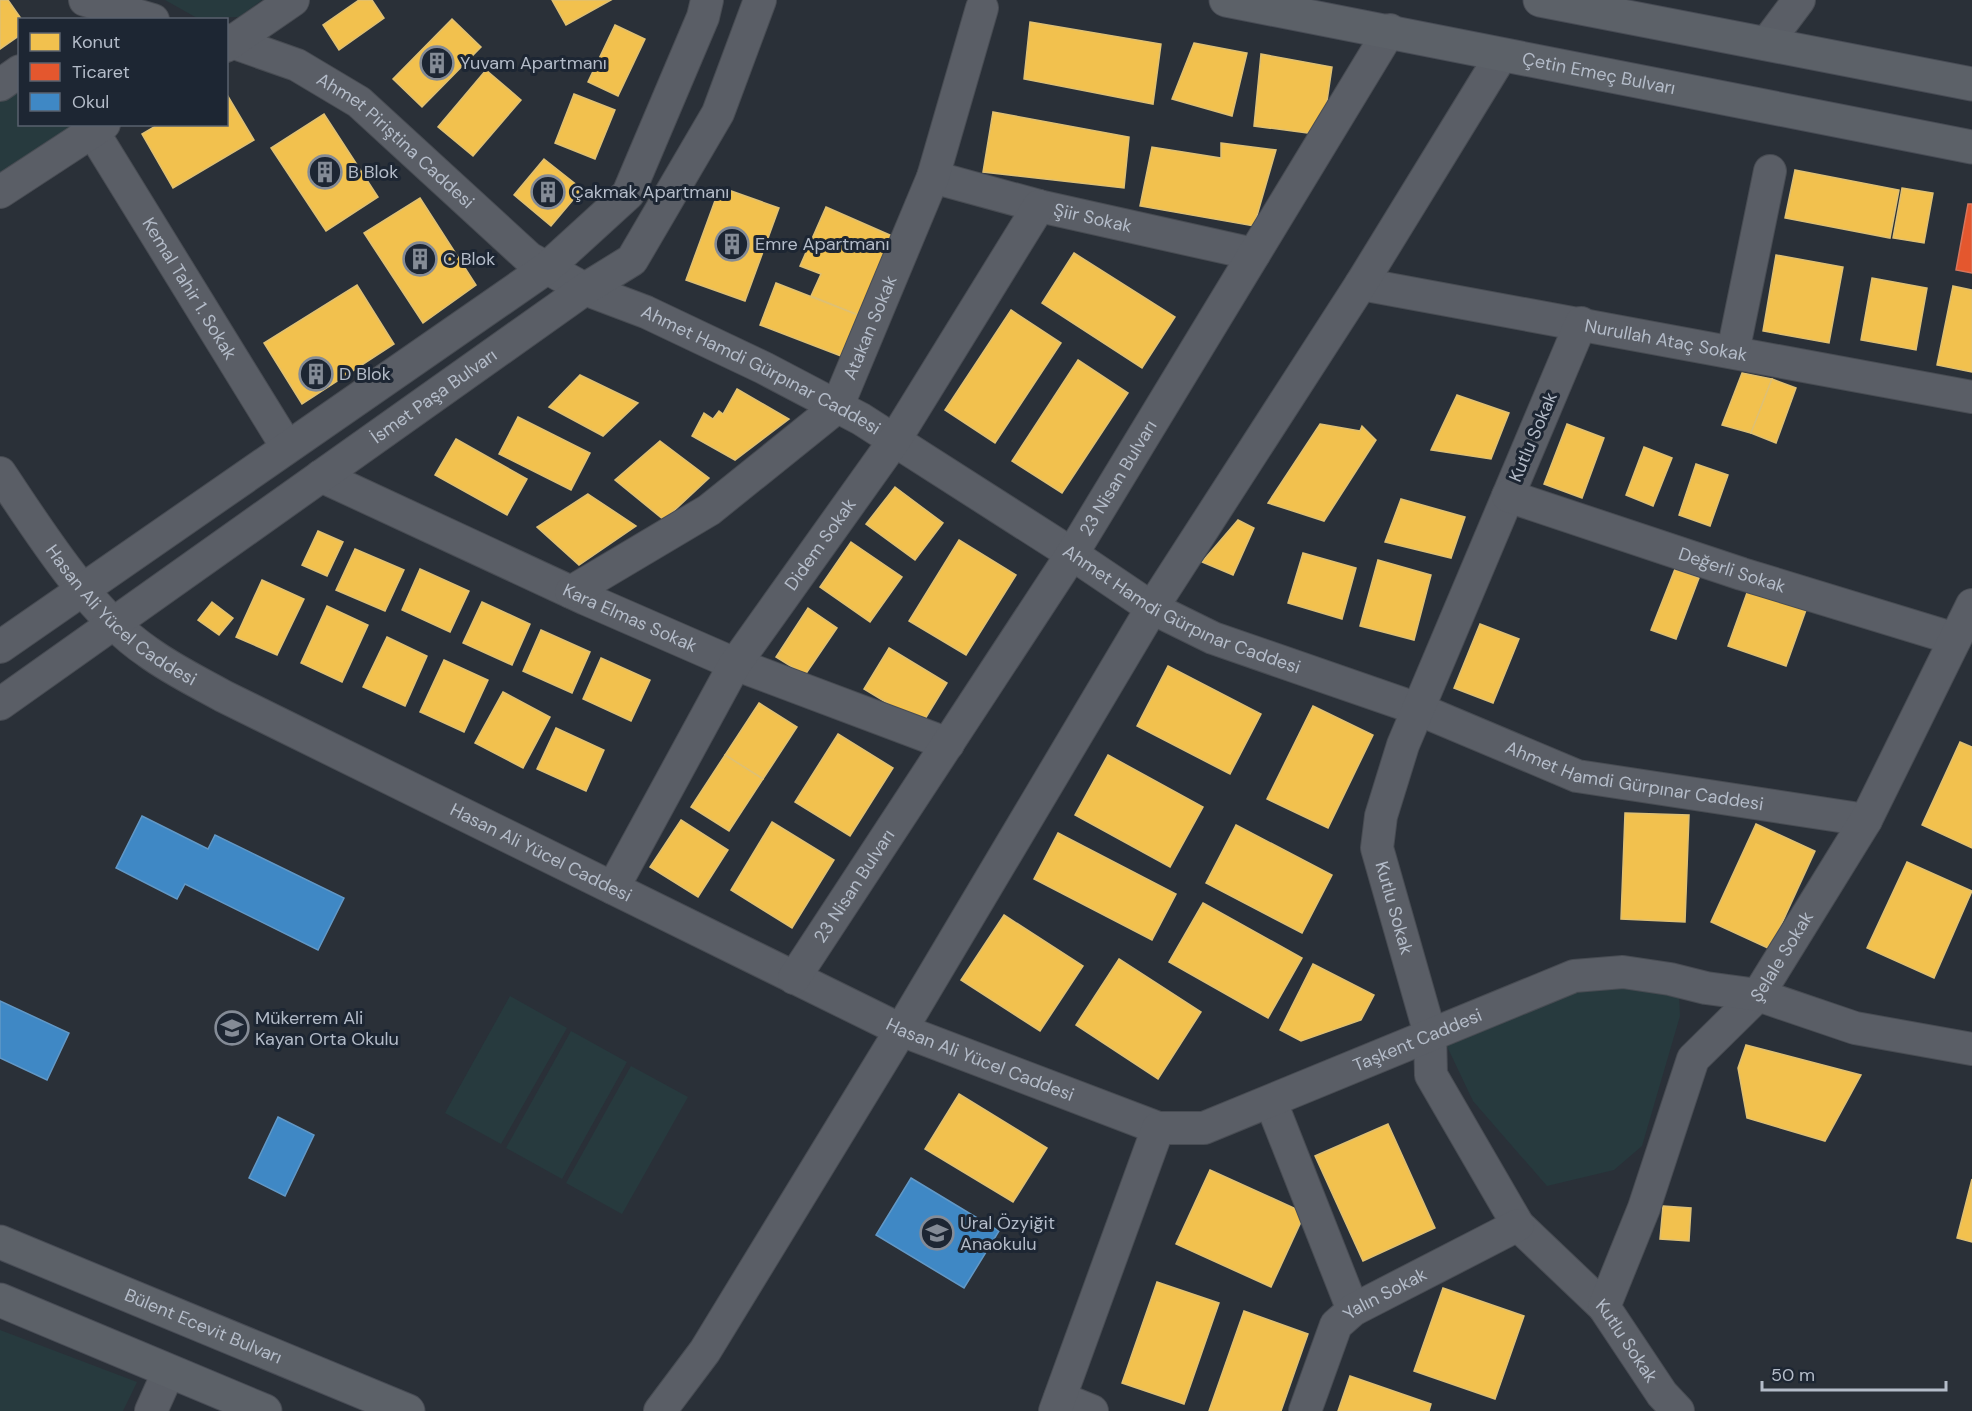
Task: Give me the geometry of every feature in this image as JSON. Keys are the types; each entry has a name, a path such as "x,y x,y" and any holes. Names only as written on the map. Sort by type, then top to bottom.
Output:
{"main road":[{"name":"Çetin Emeç Bulvarı","path":"1226,0 1390,30 1501,56 1972,147"},
{"path":"1545,0 1972,84"},
{"name":"Bülent Ecevit Bulvarı","path":"0,1242 408,1411"},
{"path":"0,1300 168,1373 265,1411"}],"street":[{"path":"229,43 293,0"},
{"path":"0,647 548,267 628,194 703,17 706,0"},
{"name":"İsmet Paşa Bulvarı","path":"0,704 585,290 632,260 718,113 760,0"},
{"path":"1766,44 1799,0"},
{"path":"100,7 145,18"},
{"name":"Atakan Sokak","path":"571,592 709,510 837,407 933,177 982,8"},
{"name":"23 Nisan Bulvarı","path":"794,978 1072,554 1390,30"},
{"name":"Ahmet Piriştina Caddesi","path":"229,43 297,65 359,102 529,258 548,267"},
{"path":"660,1411 705,1351 901,1030 1152,608 1361,284 1501,56"},
{"path":"0,85 18,72"},
{"path":"0,192 98,128"},
{"name":"Kemal Tahir 1. Sokak","path":"98,128 287,447"},
{"path":"1733,352 1770,171"},
{"name":"Şiir Sokak","path":"933,177 1040,206 1254,254"},
{"name":"Didem Sokak","path":"613,888 735,664 894,441 1040,206"},
{"name":"Ahmet Hamdi Gürpınar Caddesi","path":"548,267 585,290 646,312 837,407 1072,554 1152,608 1213,638 1419,709 1577,776 1866,820"},
{"name":"Nurullah Ataç Sokak","path":"1361,284 1972,397"},
{"name":"Kutlu Sokak","path":"1581,323 1403,745 1381,816 1377,848 1430,1035 1431,1075 1518,1225 1604,1307 1662,1394 1678,1411"},
{"name":"Hasan Ali Yücel Caddesi","path":"0,472 56,556 115,622 147,652 223,696 901,1030 1158,1128"},
{"name":"Kara Elmas Sokak","path":"321,476 571,592 735,664 948,744"},
{"name":"Değerli Sokak","path":"1508,496 1742,574 1955,639"},
{"name":"Şelale Sokak","path":"1604,1307 1644,1208 1693,1059 1758,995 1866,820 1972,605"},
{"name":"Taşkent Caddesi","path":"1158,1128 1204,1128 1574,976 1623,972 1758,995 1855,1028 1972,1049"},
{"path":"1271,1102 1353,1310"},
{"path":"1092,1411 1058,1405 1158,1128"},
{"name":"Yalın Sokak","path":"1305,1411 1336,1325 1353,1310 1518,1225"},
{"path":"151,1411 168,1373"}],"green space":[{"path":"165,0 262,0 239,17 197,18"},
{"path":"18,88 18,126 81,126 0,179 0,100"},
{"path":"1625,978 1679,994 1680,1016 1642,1146 1614,1170 1547,1186 1473,1101 1444,1040 1576,983"},
{"path":"510,996 567,1028 501,1144 445,1113"},
{"path":"571,1031 627,1062 562,1179 506,1148"},
{"path":"631,1066 688,1097 622,1214 566,1183"},
{"path":"0,1330 137,1382 123,1411 0,1411"}],"building: Konut":[{"path":"0,0 8,0 21,18 18,18 18,36 0,49"},
{"path":"359,0 372,0 384,18 339,50 323,25"},
{"path":"552,0 611,0 566,25"},
{"name":"Yuvam Apartmanı","path":"452,19 481,47 422,107 393,79"},
{"path":"1030,22 1161,44 1153,104 1024,79"},
{"path":"615,25 645,39 618,96 588,82"},
{"path":"1194,43 1247,53 1232,116 1172,99"},
{"path":"1261,54 1332,67 1322,135 1254,126"},
{"path":"486,70 521,100 473,156 438,127"},
{"path":"574,94 615,110 595,159 555,143"},
{"path":"228,96 254,140 173,188 142,134 156,126 228,126"},
{"path":"993,112 1129,137 1124,188 983,172"},
{"name":"B Blok","path":"324,114 378,197 326,231 271,148"},
{"path":"1221,143 1276,150 1254,226 1140,206 1152,147 1221,158"},
{"name":"Çakmak Apartmanı","path":"544,159 582,189 551,226 514,195"},
{"path":"1795,170 1899,190 1890,238 1785,218"},
{"name":"Emre Apartmanı","path":"720,187 779,208 745,301 686,280"},
{"path":"1902,188 1933,193 1924,243 1893,238"},
{"name":"C Blok","path":"420,198 476,285 423,323 364,233"},
{"path":"826,207 892,236 858,315 811,296 821,274 800,266"},
{"path":"1074,253 1175,317 1142,368 1042,303"},
{"path":"1776,255 1843,267 1829,343 1763,331"},
{"path":"1872,278 1927,288 1916,350 1861,340"},
{"path":"776,283 858,315 841,356 760,325"},
{"name":"D Blok","path":"357,285 394,344 302,404 264,343"},
{"path":"1953,286 1972,290 1972,372 1937,365"},
{"path":"1011,310 1061,343 995,443 945,410"},
{"path":"1078,360 1128,393 1062,493 1012,461"},
{"path":"1742,373 1772,379 1751,433 1722,425"},
{"path":"580,375 638,403 603,436 549,407"},
{"path":"1772,379 1796,388 1776,443 1751,433"},
{"path":"737,389 789,419 735,460 692,436 704,413 713,419 719,411 723,414"},
{"path":"1457,395 1509,413 1491,459 1431,450"},
{"path":"518,417 590,453 571,490 499,454"},
{"path":"1320,424 1360,431 1362,426 1376,440 1324,521 1268,503"},
{"path":"1567,424 1604,438 1582,498 1544,484"},
{"path":"456,439 527,479 507,515 435,475"},
{"path":"660,441 709,478 664,520 615,480"},
{"path":"1644,447 1672,458 1653,506 1626,495"},
{"path":"1696,464 1728,475 1710,526 1679,515"},
{"path":"895,487 943,523 915,560 866,524"},
{"path":"588,494 636,526 579,565 537,527"},
{"path":"1401,499 1465,517 1451,558 1385,542"},
{"path":"1238,520 1254,528 1233,575 1202,562"},
{"path":"318,531 343,542 327,576 302,565"},
{"path":"959,540 1016,575 966,655 909,621"},
{"path":"851,542 902,577 870,622 820,587"},
{"path":"355,549 404,570 385,611 336,590"},
{"path":"1303,553 1356,568 1342,619 1288,603"},
{"path":"1378,560 1431,575 1414,640 1360,626"},
{"path":"420,569 469,591 450,632 402,610"},
{"path":"1675,569 1699,578 1676,639 1651,630"},
{"path":"262,580 304,599 277,655 236,637"},
{"path":"1748,590 1806,610 1786,666 1728,646"},
{"path":"212,602 233,618 219,635 198,620"},
{"path":"482,602 530,624 512,665 463,643"},
{"path":"327,606 368,625 342,682 301,663"},
{"path":"808,608 837,628 805,675 776,657"},
{"path":"1480,624 1519,639 1493,703 1454,688"},
{"path":"541,630 590,652 572,693 523,671"},
{"path":"387,637 427,656 405,706 363,687"},
{"path":"889,648 947,683 922,724 864,689"},
{"path":"601,658 650,680 631,721 583,699"},
{"path":"444,660 488,680 464,732 420,712"},
{"path":"1168,666 1261,714 1230,774 1137,726"},
{"path":"503,692 550,717 523,768 475,743"},
{"path":"759,703 797,727 763,779 725,755"},
{"path":"1313,706 1373,735 1328,828 1267,799"},
{"path":"556,728 604,750 586,791 537,769"},
{"path":"838,734 893,768 850,836 795,802"},
{"path":"1960,742 1972,747 1972,848 1922,825"},
{"path":"725,755 763,779 729,831 691,807"},
{"path":"1108,755 1203,807 1170,867 1075,815"},
{"path":"1625,813 1689,815 1685,922 1621,919"},
{"path":"681,820 728,850 698,897 650,867"},
{"path":"772,822 834,860 792,928 731,890"},
{"path":"1756,824 1815,851 1770,949 1711,922"},
{"path":"1236,825 1332,875 1302,933 1206,883"},
{"path":"1058,833 1176,894 1152,940 1034,879"},
{"path":"1907,862 1972,891 1934,978 1867,948"},
{"path":"1203,903 1302,958 1268,1018 1169,962"},
{"path":"1004,915 1083,966 1040,1031 961,980"},
{"path":"1119,959 1201,1012 1158,1079 1076,1025"},
{"path":"1313,964 1374,995 1361,1020 1301,1041 1280,1030"},
{"path":"1746,1045 1861,1075 1825,1141 1747,1118 1738,1068"},
{"path":"959,1094 1047,1148 1013,1202 925,1149"},
{"path":"1388,1124 1435,1228 1363,1261 1315,1156"},
{"path":"1210,1170 1305,1213 1271,1287 1176,1244"},
{"path":"1972,1179 1972,1242 1957,1238"},
{"path":"1663,1206 1691,1208 1689,1241 1660,1239"},
{"path":"1157,1282 1219,1303 1184,1404 1122,1383"},
{"path":"1443,1288 1524,1316 1495,1399 1414,1371"},
{"path":"1244,1311 1308,1334 1281,1411 1209,1411"},
{"path":"1350,1376 1431,1404 1429,1411 1338,1411"}],"building: Ticaret":[{"path":"1968,204 1972,204 1972,273 1956,270"}],"building: Okul":[{"path":"142,816 208,849 215,835 344,898 318,950 185,884 177,899 116,868"},
{"path":"0,1001 69,1033 47,1080 0,1058"},
{"path":"278,1117 314,1135 285,1196 249,1178"},
{"name":"Ural Özyiğit Anaokulu","path":"911,1178 999,1231 964,1288 876,1235"}],"place":[{"name":"Yuvam Apartmanı","path":"437,63"},
{"name":"B Blok","path":"325,172"},
{"name":"Çakmak Apartmanı","path":"548,192"},
{"name":"Emre Apartmanı","path":"732,244"},
{"name":"C Blok","path":"420,259"},
{"name":"D Blok","path":"316,374"},
{"name":"Mükerrem Ali Kayan Orta Okulu","path":"232,1028"},
{"name":"Ural Özyiğit Anaokulu","path":"937,1233"}]}
